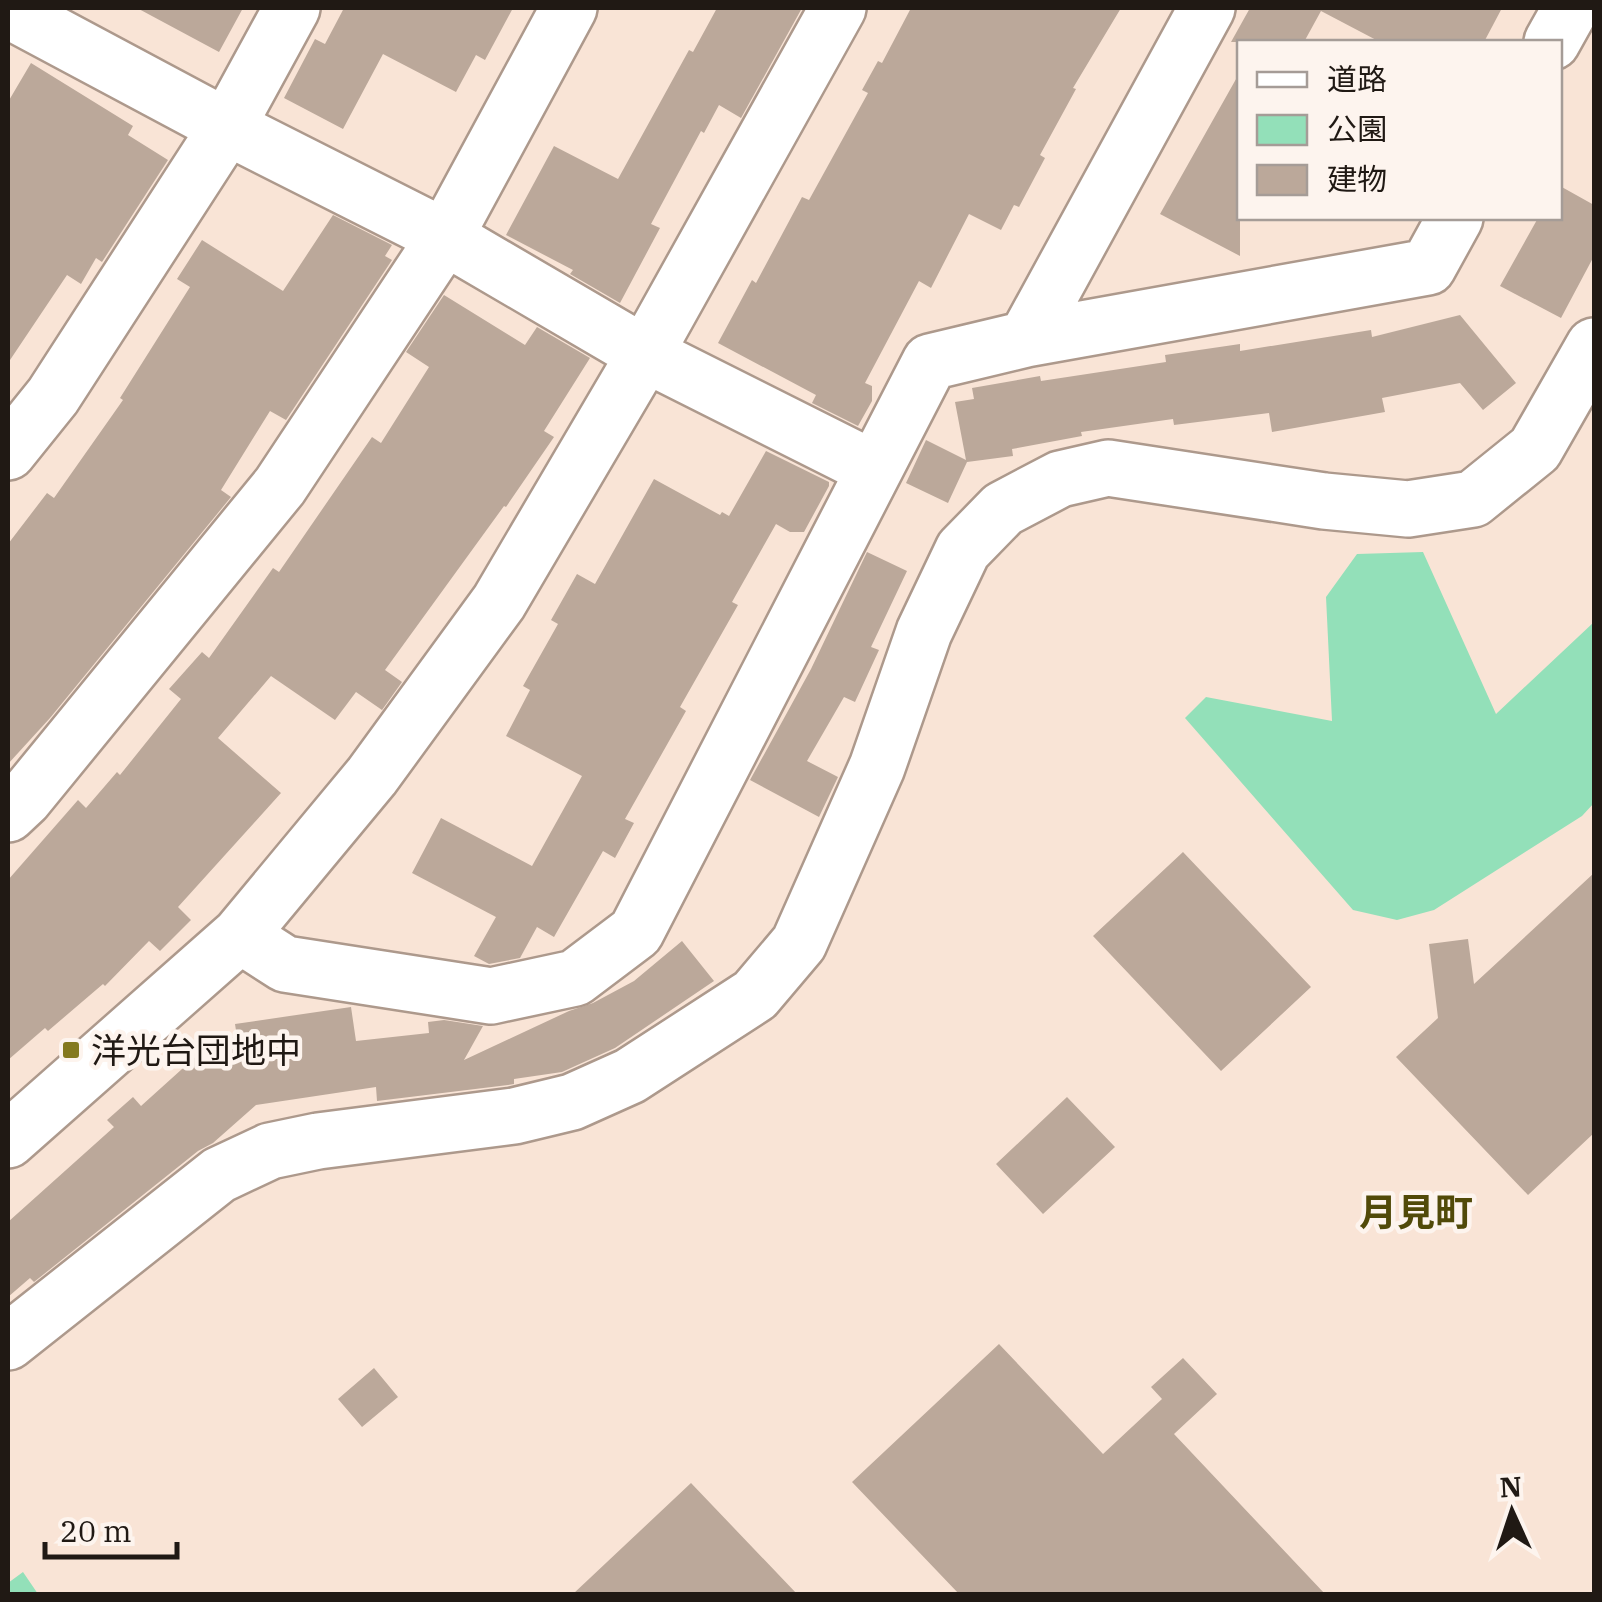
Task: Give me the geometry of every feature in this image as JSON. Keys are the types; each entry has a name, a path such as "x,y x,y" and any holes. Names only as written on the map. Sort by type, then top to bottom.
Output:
{"street":[{"path":"8,452 54,396 228,128 292,8"},
{"path":"8,814 280,486 444,237 569,8"},
{"path":"8,1140 240,935 372,776 498,602 646,354 838,8"},
{"path":"1026,339 1206,8"},
{"path":"1553,40 1572,8"},
{"path":"11,14 444,237 646,354 874,469"},
{"path":"240,935 285,964 491,996 575,978 636,932 930,362 1026,339 1428,267 1454,220"},
{"path":"8,1342 219,1175 270,1151 318,1140 514,1116 572,1102 630,1076 755,995 800,943 876,767 924,632 963,550 1003,509 1060,479 1108,468 1408,509 1473,499 1535,449 1594,346"}],"green space":[{"path":"1423,552 1496,714 1594,622 1594,803 1582,816 1434,910 1397,920 1353,910 1185,718 1206,697 1332,721 1326,597 1357,554"},
{"path":"23,1572 38,1594 8,1594 8,1583"}],"building":[{"path":"137,8 243,8 219,52"},
{"path":"344,8 513,8 485,60 476,55 456,92 383,54 343,129 284,98 315,39 325,44"},
{"path":"717,8 802,8 741,118 719,105 704,133 701,131 651,224 660,228 620,303 570,274 573,270 506,235 554,146 618,179 689,50 693,52"},
{"path":"911,8 1121,8 1073,88 1076,89 1040,155 1045,158 1019,207 1014,205 1001,230 969,214 931,288 919,281 865,383 872,386 872,401 858,426 812,403 816,395 718,343 752,280 756,283 802,197 809,200 868,93 862,90 878,61 882,63"},
{"path":"1250,8 1502,8 1485,40 1376,40 1321,11 1305,40 1231,42"},
{"path":"31,63 133,126 128,135 168,160 102,262 96,258 81,284 67,275 8,363 8,102"},
{"path":"1237,77 1240,256 1160,214"},
{"path":"1562,187 1594,205 1594,256 1561,318 1500,286 1537,220 1562,220"},
{"path":"333,215 392,245 385,256 392,260 286,420 270,411 221,490 231,497 8,764 8,544 47,493 54,498 123,400 120,398 190,287 177,279 202,240 283,291"},
{"path":"444,295 525,345 537,327 590,358 544,431 554,437 385,670 402,682 382,710 356,692 335,720 271,676 218,738 281,793 178,907 191,920 160,951 149,941 105,986 8,1060 8,880 78,800 86,808 117,772 120,775 181,699 169,689 202,652 209,658 273,568 279,572 372,437 381,443 429,367 406,352"},
{"path":"1460,315 1516,383 1483,410 1460,383 1382,398 1385,412 1272,432 1269,413 1174,425 1173,419 1081,432 1082,436 1012,449 1013,456 967,462 948,503 906,483 926,440 966,460 955,402 974,399 972,388 1166,362 1165,355 1240,344 1240,351 1371,330 1372,337"},
{"path":"766,451 829,482 804,532 790,532 776,524 732,602 738,605 680,707 686,711 625,819 634,823 615,858 603,851 554,937 537,927 520,958 489,964 474,956 496,917 412,873 441,818 532,866 582,776 506,736 530,690 523,686 558,624 551,620 577,574 595,584 654,479 720,515 722,512 729,516"},
{"path":"867,552 907,571 871,647 879,650 855,702 844,697 807,761 838,777 819,817 750,780 811,669"},
{"path":"1183,852 1311,987 1221,1071 1093,936"},
{"path":"1594,873 1594,1133 1528,1195 1396,1057 1438,1018 1429,944 1468,939 1474,984"},
{"path":"682,941 714,981 615,1048 562,1072 514,1079 514,1084 508,1085 377,1101 376,1087 256,1105 34,1282 30,1278 8,1297 8,1222 114,1127 107,1120 133,1097 141,1106 202,1051 201,1043 237,1037 235,1024 351,1007 356,1041 429,1033 428,1022 444,1020 483,1026 464,1060 634,981"},
{"path":"1067,1097 1115,1147 1043,1214 996,1164"},
{"path":"999,1344 1103,1454 1162,1399 1151,1387 1183,1358 1217,1394 1174,1434 1325,1594 959,1594 852,1482"},
{"path":"374,1368 398,1397 362,1427 338,1399"},
{"path":"691,1483 797,1594 573,1594"}],"place":[{"name":"洋光台団地中","path":"71,1050"}],"district":[{"name":"月見町","path":"1416,1211"}]}
